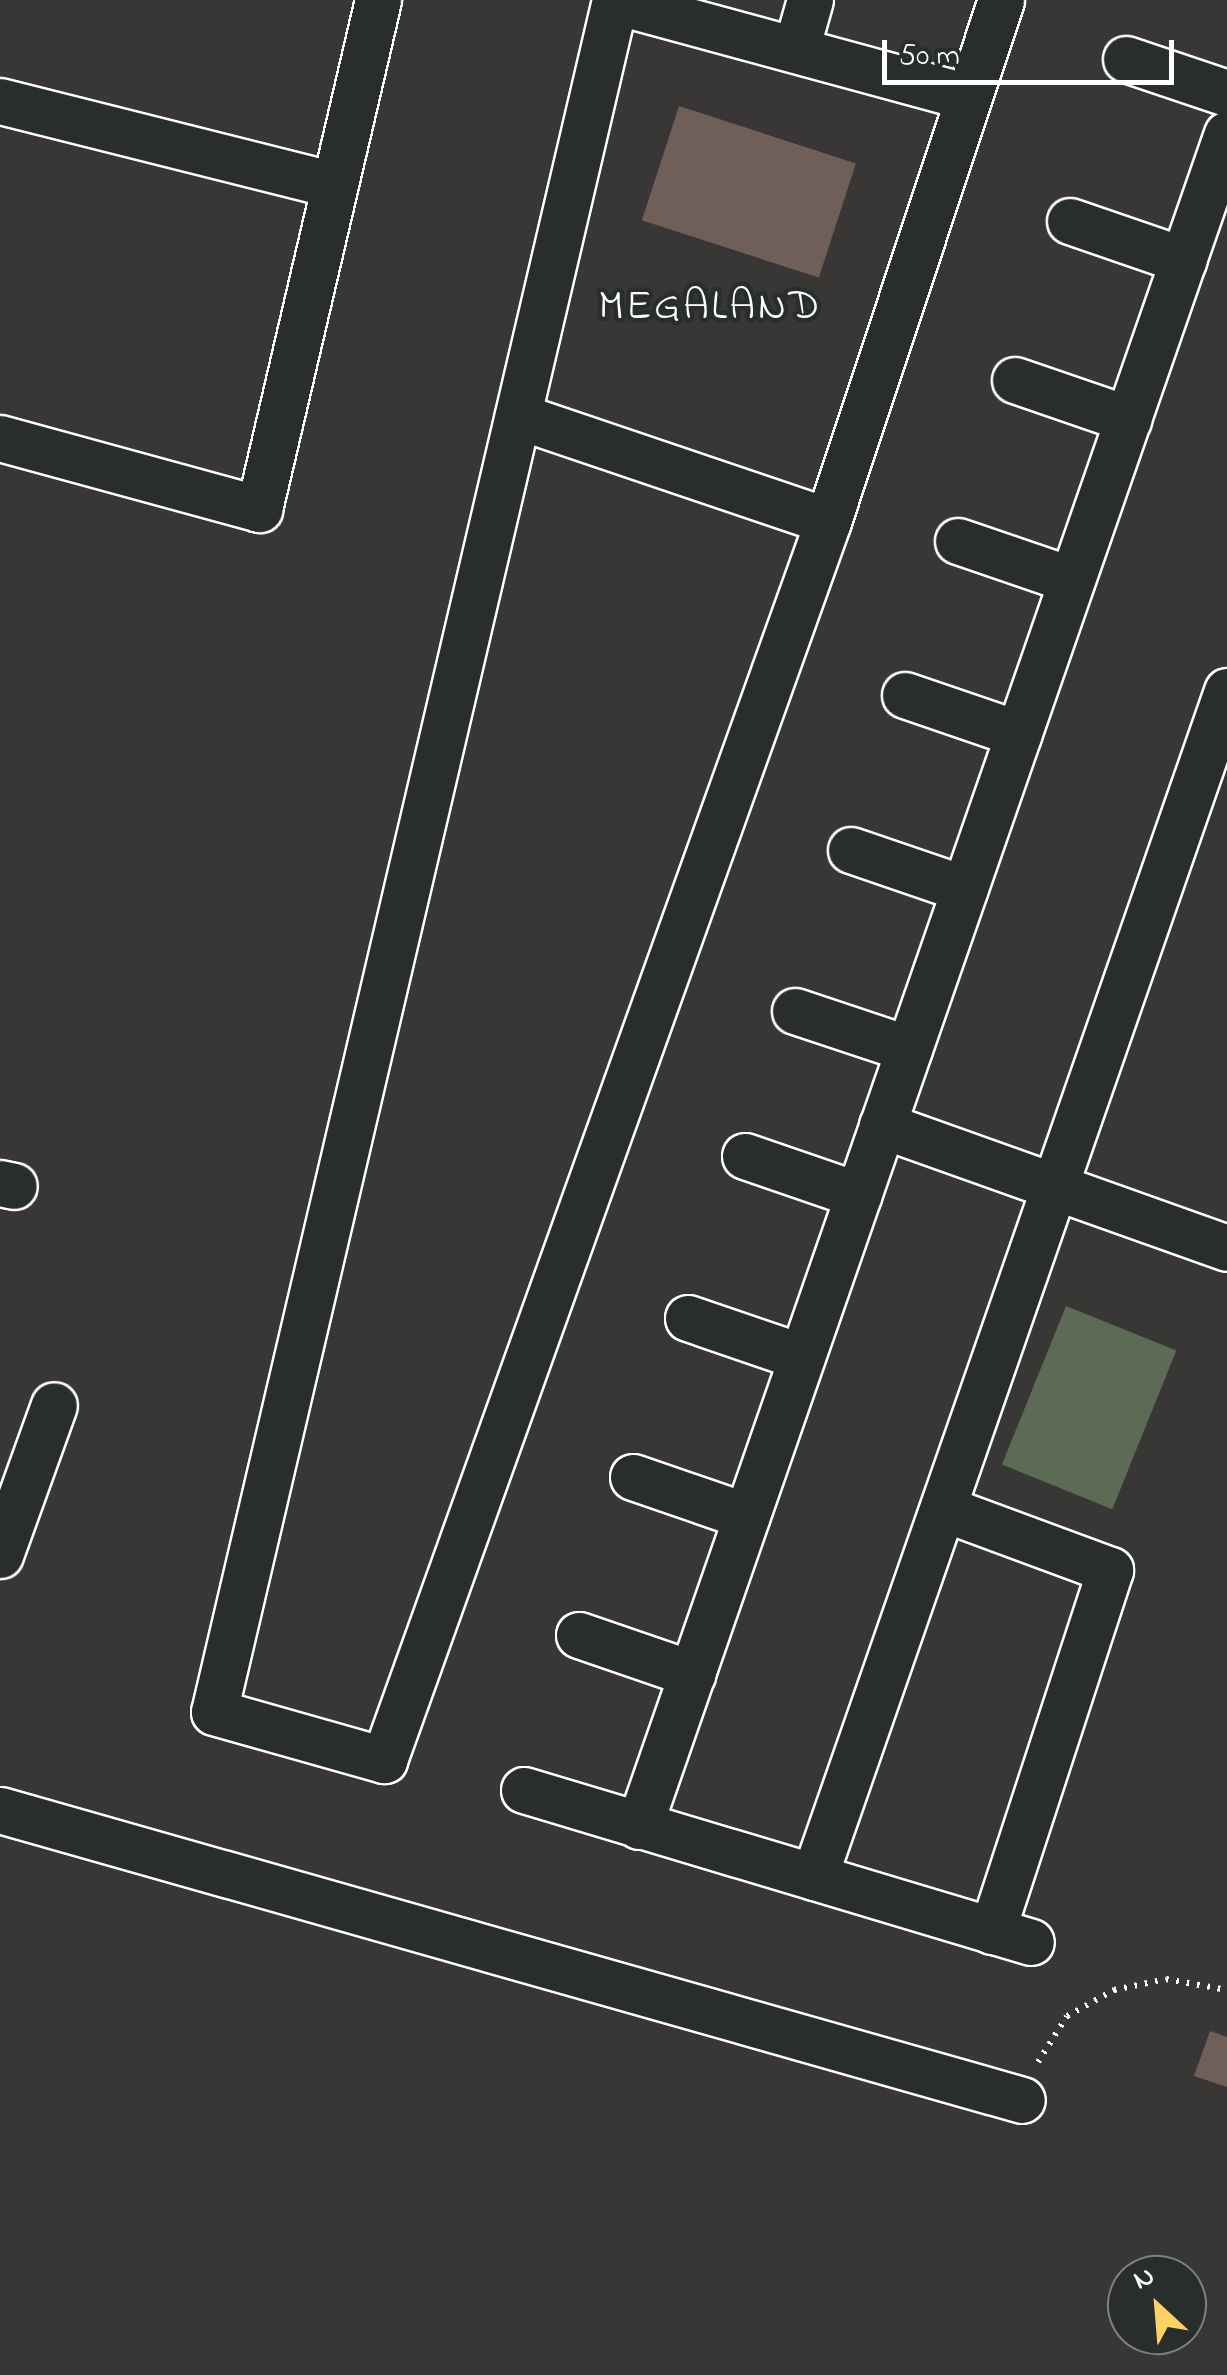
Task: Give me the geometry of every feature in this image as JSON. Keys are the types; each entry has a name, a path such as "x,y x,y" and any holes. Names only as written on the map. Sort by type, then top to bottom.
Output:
{"street":[{"path":"0,438 259,509 378,0"},
{"path":"968,97 615,0 214,1712 384,1760 828,521 1001,0"},
{"path":"796,49 810,0"},
{"path":"1126,58 1227,93"},
{"path":"0,102 335,185"},
{"path":"639,1826 1227,134"},
{"path":"1070,221 1183,260"},
{"path":"1014,380 1128,419"},
{"path":"518,416 828,521"},
{"path":"958,541 1072,580"},
{"path":"814,1877 948,1510 1227,691"},
{"path":"905,695 1018,734"},
{"path":"851,850 964,889"},
{"path":"795,1010 909,1049"},
{"path":"882,1125 1060,1188 1223,1235"},
{"path":"744,1156 858,1195"},
{"path":"688,1318 802,1357"},
{"path":"0,1555 54,1405"},
{"path":"633,1478 746,1516"},
{"path":"524,1790 1012,1936 1110,1570 948,1510"},
{"path":"579,1635 692,1674"},
{"path":"0,1810 1022,2100"}],"path":[{"path":"1022,2100 1068,2016 1114,1990 1166,1979 1227,1990"}],"green space":[{"path":"1066,1306 1176,1351 1112,1509 1002,1465"}],"building":[{"path":"679,106 856,163 819,278 642,220"},
{"path":"1210,2031 1227,2037 1227,2087 1194,2076"}],"district":[{"name":"MEGALAND","path":"710,308"}]}
